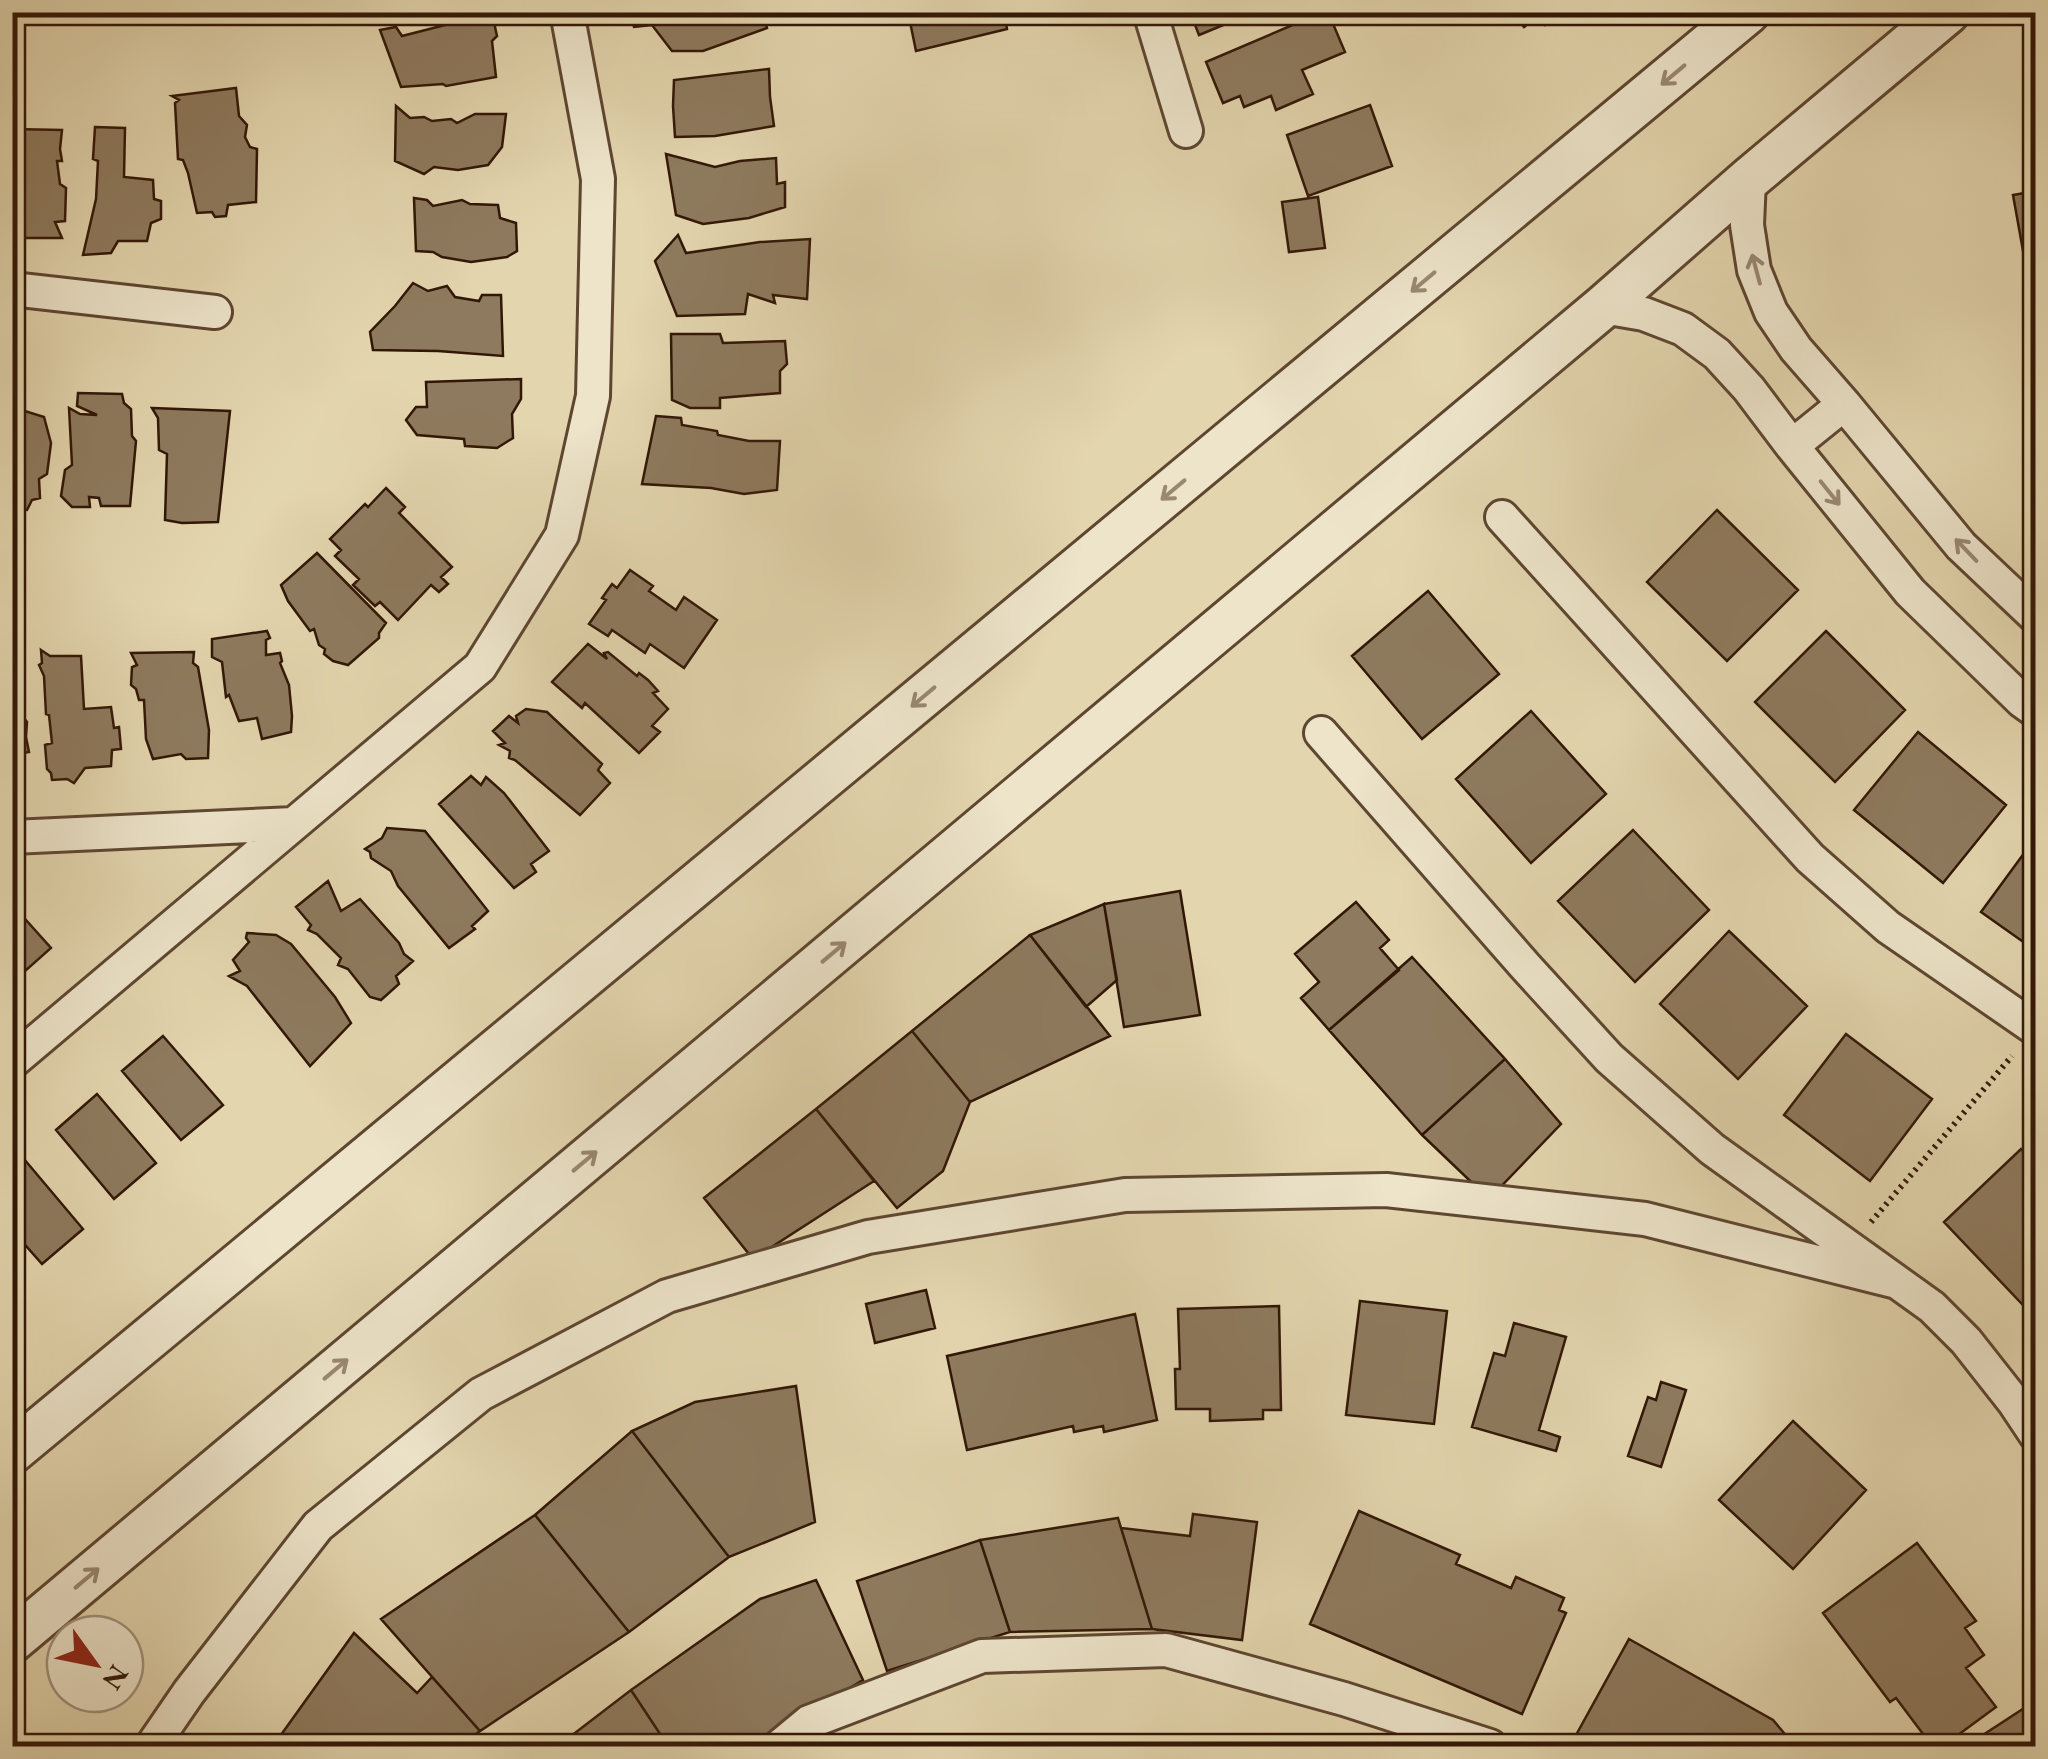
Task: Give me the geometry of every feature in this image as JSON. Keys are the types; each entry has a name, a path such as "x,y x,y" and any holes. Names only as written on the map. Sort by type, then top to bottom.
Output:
{"street":[{"path":"12,1062 480,666 562,535 593,396 598,179 567,12"},
{"path":"1150,12 1186,131"},
{"path":"12,1452 1748,12"},
{"path":"12,1641 1602,308 1948,12"},
{"path":"1749,179 1747,225 1754,270 1771,312 1796,349 1961,546 2036,618"},
{"path":"12,290 216,312"},
{"path":"1602,308 1644,314 1683,329 1717,354 1749,388 1910,592 2036,711"},
{"path":"1792,446 1844,404"},
{"path":"1502,517 1810,858 1888,927 2036,1029"},
{"path":"1322,733 1609,1058 1712,1149 1932,1307 1966,1341 2036,1436"},
{"path":"12,838 294,824"},
{"path":"152,1746 318,1526 481,1394 666,1296 868,1237 1126,1195 1386,1190 1645,1219 1897,1282"},
{"path":"780,1746 809,1722 982,1656 1166,1650 1344,1699 1490,1746"}],"path":[{"path":"1850,1246 2036,1029"}],"building":[{"path":"630,12 762,12 767,28 703,51 672,51 652,25 634,27"},
{"path":"908,12 1004,12 1007,29 916,51"},
{"path":"1190,12 1255,12 1199,35"},
{"path":"1328,12 1345,52 1302,70 1313,94 1276,110 1271,96 1244,107 1240,96 1223,103 1206,62"},
{"path":"1511,12 1560,12 1545,25 1537,16 1524,27"},
{"path":"492,13 497,36 492,41 496,77 446,86 401,87 380,30 396,27 402,36"},
{"path":"769,69 774,126 715,136 675,137 674,80"},
{"path":"236,88 239,116 247,125 245,137 250,147 257,149 256,202 228,205 226,216 197,213 188,173 183,160 178,159 175,103 179,100 172,96"},
{"path":"1370,105 1392,166 1308,196 1287,135"},
{"path":"396,106 410,118 451,119 457,123 475,114 506,114 502,147 488,165 458,170 434,167 424,174 395,161"},
{"path":"95,127 125,128 124,177 153,180 154,199 161,201 161,219 151,223 147,241 118,241 111,253 83,255 96,199"},
{"path":"12,129 62,130 62,161 57,161 60,184 66,188 65,221 55,222 62,238 12,238"},
{"path":"666,154 715,167 776,158 777,184 785,182 785,207 749,218 703,224 676,215"},
{"path":"2036,191 2036,300 2032,301 2013,195"},
{"path":"1318,197 1325,248 1289,252 1282,202"},
{"path":"414,198 427,200 433,206 462,200 498,205 500,218 516,223 517,251 507,257 471,262 416,251"},
{"path":"678,235 686,253 810,239 807,299 773,295 775,303 748,294 745,314 677,316 655,261"},
{"path":"413,283 428,291 447,286 455,297 479,301 482,295 501,295 503,356 373,350 370,332"},
{"path":"671,334 720,334 723,343 785,341 787,364 780,371 780,393 720,398 720,408 690,408 672,400"},
{"path":"521,379 521,399 512,414 513,438 497,448 465,446 464,439 417,435 406,420 416,407 427,407 426,382"},
{"path":"78,393 122,394 131,409 132,436 136,441 130,506 101,506 99,498 89,497 90,507 72,507 61,496 65,470 72,465 69,408 80,414 97,415 77,406"},
{"path":"12,407 44,417 51,443 47,474 39,479 40,498 32,500 27,510 12,508"},
{"path":"152,408 230,411 218,522 165,520 167,454 159,450 158,418"},
{"path":"656,416 681,418 682,425 717,431 718,435 780,441 777,490 744,494 642,484"},
{"path":"386,488 405,507 399,513 452,567 441,577 448,584 439,592 431,585 398,620 380,602 375,606 353,585 359,579 335,556 341,550 330,539"},
{"path":"1717,510 1798,590 1727,661 1647,582"},
{"path":"317,553 386,623 379,638 348,665 324,654 314,629 310,631 281,585"},
{"path":"630,570 653,586 649,591 676,610 684,597 717,620 684,668 650,644 645,653 612,630 608,636 589,624 612,584 617,588"},
{"path":"1428,591 1499,674 1422,739 1352,656"},
{"path":"267,631 270,638 266,640 266,655 280,653 292,716 291,732 262,739 257,718 239,721 229,695 226,697 222,662 212,657 212,639"},
{"path":"1826,631 1905,710 1835,782 1755,702"},
{"path":"588,644 607,659 604,653 608,652 637,676 639,673 648,680 658,691 653,693 668,709 652,726 660,732 639,753 585,703 582,708 552,682"},
{"path":"41,650 50,656 81,656 84,709 111,707 114,728 119,727 121,749 112,750 111,766 85,768 74,783 67,779 52,780 47,769 45,745 52,743 44,676 39,665"},
{"path":"194,652 193,663 198,667 209,730 208,758 186,759 181,754 153,759 146,739 144,700 139,700 131,685 132,667 137,665 131,653"},
{"path":"12,659 19,659 18,680 22,683 29,752 23,753 24,779 12,780"},
{"path":"526,709 547,712 602,764 598,770 610,783 580,815 509,758 510,751 499,745 505,743 493,731 509,716 518,723 516,716"},
{"path":"1531,711 1606,794 1531,863 1456,779"},
{"path":"1918,732 2006,805 1943,883 1854,810"},
{"path":"471,776 481,785 486,777 504,793 549,851 531,864 536,872 514,888 439,804"},
{"path":"387,828 425,831 488,911 472,926 475,929 449,948 398,886 391,871 365,849 382,838"},
{"path":"1633,830 1709,910 1635,982 1558,901"},
{"path":"2036,837 2036,951 1981,912"},
{"path":"328,881 341,911 360,899 413,961 396,976 399,984 381,1000 370,997 348,969 338,965 341,958 308,930 311,925 296,907"},
{"path":"1180,891 1200,1015 1124,1027 1104,904"},
{"path":"1356,902 1389,940 1380,948 1399,970 1329,1030 1301,998 1319,982 1295,954"},
{"path":"1104,904 1117,980 1086,1007 1030,935"},
{"path":"26,920 51,948 15,980 12,932"},
{"path":"1729,931 1807,1006 1738,1079 1660,1004"},
{"path":"247,933 276,935 291,944 351,1023 310,1066 247,986 229,976 240,971 233,960 249,942"},
{"path":"1030,935 1110,1036 970,1102 912,1031"},
{"path":"1412,957 1505,1059 1422,1135 1329,1030"},
{"path":"912,1031 970,1102 943,1171 897,1208 816,1109"},
{"path":"1846,1034 1932,1099 1870,1181 1784,1115"},
{"path":"163,1036 223,1105 181,1140 122,1071"},
{"path":"1505,1059 1561,1124 1489,1199 1422,1135"},
{"path":"97,1094 156,1163 114,1199 56,1130"},
{"path":"816,1109 874,1181 753,1259 704,1198"},
{"path":"2021,1149 2036,1165 2036,1291 2022,1304 1944,1222"},
{"path":"24,1159 83,1229 42,1264 12,1230 12,1169"},
{"path":"926,1290 935,1328 875,1343 866,1304"},
{"path":"1360,1301 1447,1311 1434,1424 1346,1415"},
{"path":"1279,1306 1281,1410 1263,1410 1263,1419 1210,1421 1210,1409 1176,1409 1175,1369 1180,1369 1178,1309"},
{"path":"1135,1314 1157,1420 1104,1432 1103,1426 1074,1432 1073,1426 967,1450 947,1356"},
{"path":"1514,1323 1566,1337 1539,1430 1560,1437 1556,1451 1472,1427 1494,1353 1505,1356"},
{"path":"1661,1382 1686,1390 1661,1467 1628,1456 1648,1397 1656,1400"},
{"path":"796,1386 815,1522 729,1557 632,1431 695,1402"},
{"path":"1793,1421 1866,1490 1793,1569 1719,1500"},
{"path":"632,1431 729,1557 629,1632 535,1515"},
{"path":"1359,1511 1460,1555 1456,1564 1511,1588 1516,1577 1564,1598 1559,1610 1566,1613 1522,1714 1310,1624"},
{"path":"1193,1514 1257,1522 1242,1640 1152,1629 1121,1528 1190,1536"},
{"path":"535,1515 629,1632 480,1731 381,1619"},
{"path":"1118,1518 1152,1629 1010,1632 980,1540"},
{"path":"980,1540 1010,1632 887,1671 857,1581"},
{"path":"1917,1543 1976,1621 1965,1628 1984,1655 1966,1668 1996,1707 1943,1746 1932,1746 1896,1698 1890,1702 1823,1613"},
{"path":"816,1580 863,1680 753,1746 668,1746 631,1690 760,1599"},
{"path":"354,1633 417,1693 432,1677 480,1731 460,1746 273,1746"},
{"path":"1629,1639 1773,1720 1795,1746 1570,1746"},
{"path":"631,1690 668,1746 558,1746"},
{"path":"2029,1705 2036,1715 2036,1746 1966,1746"}]}
